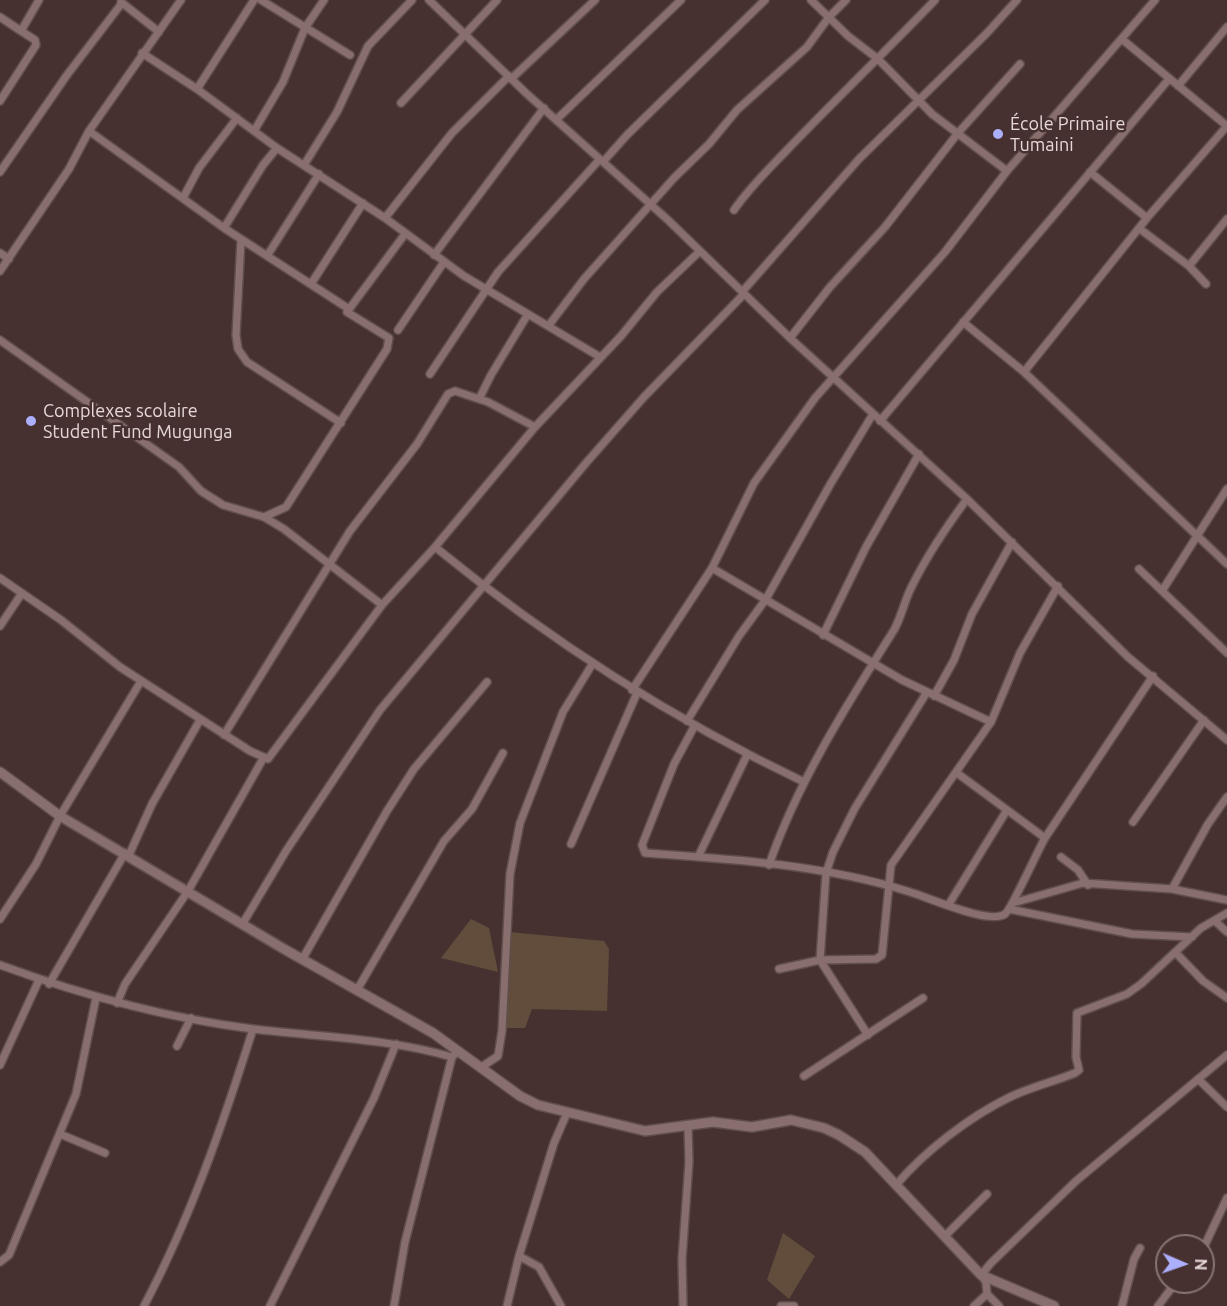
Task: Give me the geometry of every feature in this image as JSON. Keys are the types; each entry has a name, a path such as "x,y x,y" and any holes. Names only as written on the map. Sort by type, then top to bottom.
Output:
{"street":[{"path":"21,31 39,0"},
{"path":"0,271 69,169 89,131 182,0"},
{"path":"197,89 254,0"},
{"path":"261,0 350,55"},
{"path":"254,131 283,82 305,28 324,0"},
{"path":"304,165 337,112 368,46 412,0"},
{"path":"429,0 510,78 700,251 790,338 967,499 1058,586 1092,623 1227,741"},
{"path":"401,103 497,0"},
{"path":"385,218 452,133 595,0"},
{"path":"557,119 681,0"},
{"path":"430,374 486,289 602,160 765,0"},
{"path":"811,0 878,59 919,102 1007,171"},
{"path":"549,325 560,307 650,205 709,144 737,110 807,47 829,17 846,0"},
{"path":"734,210 771,166 837,96 878,59 935,0"},
{"path":"243,923 286,851 380,710 484,587 527,531 644,397 743,293 859,159 919,102 1017,0"},
{"path":"571,844 634,692 712,568 754,483 815,398 945,252 1007,171 1123,40 1155,0"},
{"path":"0,172 121,1 159,32"},
{"path":"0,17 35,40 36,45 0,101"},
{"path":"1178,86 1227,27"},
{"path":"1024,372 1147,218 1227,126 1123,40"},
{"path":"142,54 197,89 277,148 385,218 444,262 600,357"},
{"path":"790,338 830,287 893,218 958,133 1020,64"},
{"path":"880,421 1169,79"},
{"path":"434,255 544,108"},
{"path":"183,198 199,168 237,118"},
{"path":"89,131 224,228 349,309 348,312 389,338 390,342 341,423 286,507 264,517"},
{"path":"224,228 263,165 277,148"},
{"path":"1090,172 1147,218"},
{"path":"267,256 319,174"},
{"path":"310,284 363,203"},
{"path":"1190,266 1227,219"},
{"path":"1140,229 1190,266 1206,284"},
{"path":"349,309 405,234"},
{"path":"242,240 236,335 238,349 247,362 341,423"},
{"path":"0,578 141,681 224,735 264,757 271,758 382,605 435,547 535,427 657,292 700,251"},
{"path":"0,253 9,260"},
{"path":"398,330 444,262"},
{"path":"479,399 528,314"},
{"path":"963,322 1024,372 1227,564"},
{"path":"0,340 179,467 201,491 223,505 264,517 330,563 382,605"},
{"path":"224,735 350,531 417,444 448,394 455,391 479,399 535,427"},
{"path":"687,721 739,636 766,599 831,483 873,414"},
{"path":"823,635 866,547 919,454"},
{"path":"1162,591 1227,489"},
{"path":"770,865 789,811 804,782 895,629 918,575 967,499"},
{"path":"934,696 954,660 972,614 1012,542"},
{"path":"435,547 484,587 634,692 747,755 804,782"},
{"path":"712,568 873,664 934,696 991,722"},
{"path":"1139,569 1227,652"},
{"path":"779,969 820,960 876,959 882,955 887,885 896,855 957,773 991,722 1020,653 1058,586"},
{"path":"0,626 22,593"},
{"path":"480,1068 498,1056 502,1031 510,874 520,823 563,712 593,663"},
{"path":"695,725 674,764 642,845 645,853 698,857 826,873 887,885 949,904 978,916 992,918 1005,914 1011,906 1045,838 1153,676"},
{"path":"0,919 36,864 60,816 141,681"},
{"path":"303,958 387,811 414,769 487,682"},
{"path":"868,1035 820,960 826,873 833,852 855,808 927,692"},
{"path":"49,984 127,854 157,794 200,720"},
{"path":"1133,822 1204,720"},
{"path":"357,990 444,841 472,809 503,753"},
{"path":"698,857 747,755"},
{"path":"117,1003 125,984 188,891 264,757"},
{"path":"0,772 60,816 357,990 480,1068 519,1096 567,1113 645,1131 724,1122 752,1127 790,1120 817,1125 854,1142 981,1275 986,1282 987,1294 999,1306"},
{"path":"957,773 1045,838"},
{"path":"1172,889 1208,824 1227,797"},
{"path":"949,904 1007,810"},
{"path":"1061,857 1078,870 1088,885"},
{"path":"1011,906 1083,884 1172,889 1227,900"},
{"path":"1011,906 1132,934 1192,937"},
{"path":"896,1185 915,1165 963,1126 1007,1098 1079,1070 1076,1057 1077,1013 1127,994 1141,984 1201,928 1227,913"},
{"path":"1215,921 1227,932"},
{"path":"1175,952 1203,981 1227,998"},
{"path":"0,965 49,984 96,998 191,1018 253,1029 396,1044 455,1054"},
{"path":"0,1065 39,980"},
{"path":"0,1262 9,1255 76,1094 96,998"},
{"path":"804,1076 923,998"},
{"path":"177,1046 191,1018"},
{"path":"144,1306 175,1248 220,1132 253,1029"},
{"path":"270,1306 375,1098 396,1044"},
{"path":"394,1306 405,1242 455,1054"},
{"path":"981,1275 1010,1242 1076,1181 1227,1055"},
{"path":"1198,1079 1227,1107"},
{"path":"507,1306 519,1256 554,1143 567,1113"},
{"path":"683,1306 682,1258 689,1162 688,1126"},
{"path":"60,1134 105,1153"},
{"path":"945,1236 987,1194"},
{"path":"1210,1234 1227,1198"},
{"path":"1122,1306 1134,1259 1140,1248"},
{"path":"519,1256 539,1267 561,1306"},
{"path":"981,1275 1054,1306"},
{"path":"976,1306 987,1294"},
{"path":"782,1306 794,1306"}],"shaded area":[{"path":"471,919 489,928 498,972 441,958"},
{"path":"509,932 604,941 609,949 607,1011 532,1009 525,1028 505,1028"},
{"path":"783,1233 815,1256 789,1299 767,1280"}],"place":[{"name":"École Primaire Tumaini","path":"998,134"},
{"name":"Complexes scolaire Student Fund Mugunga","path":"31,421"}]}
